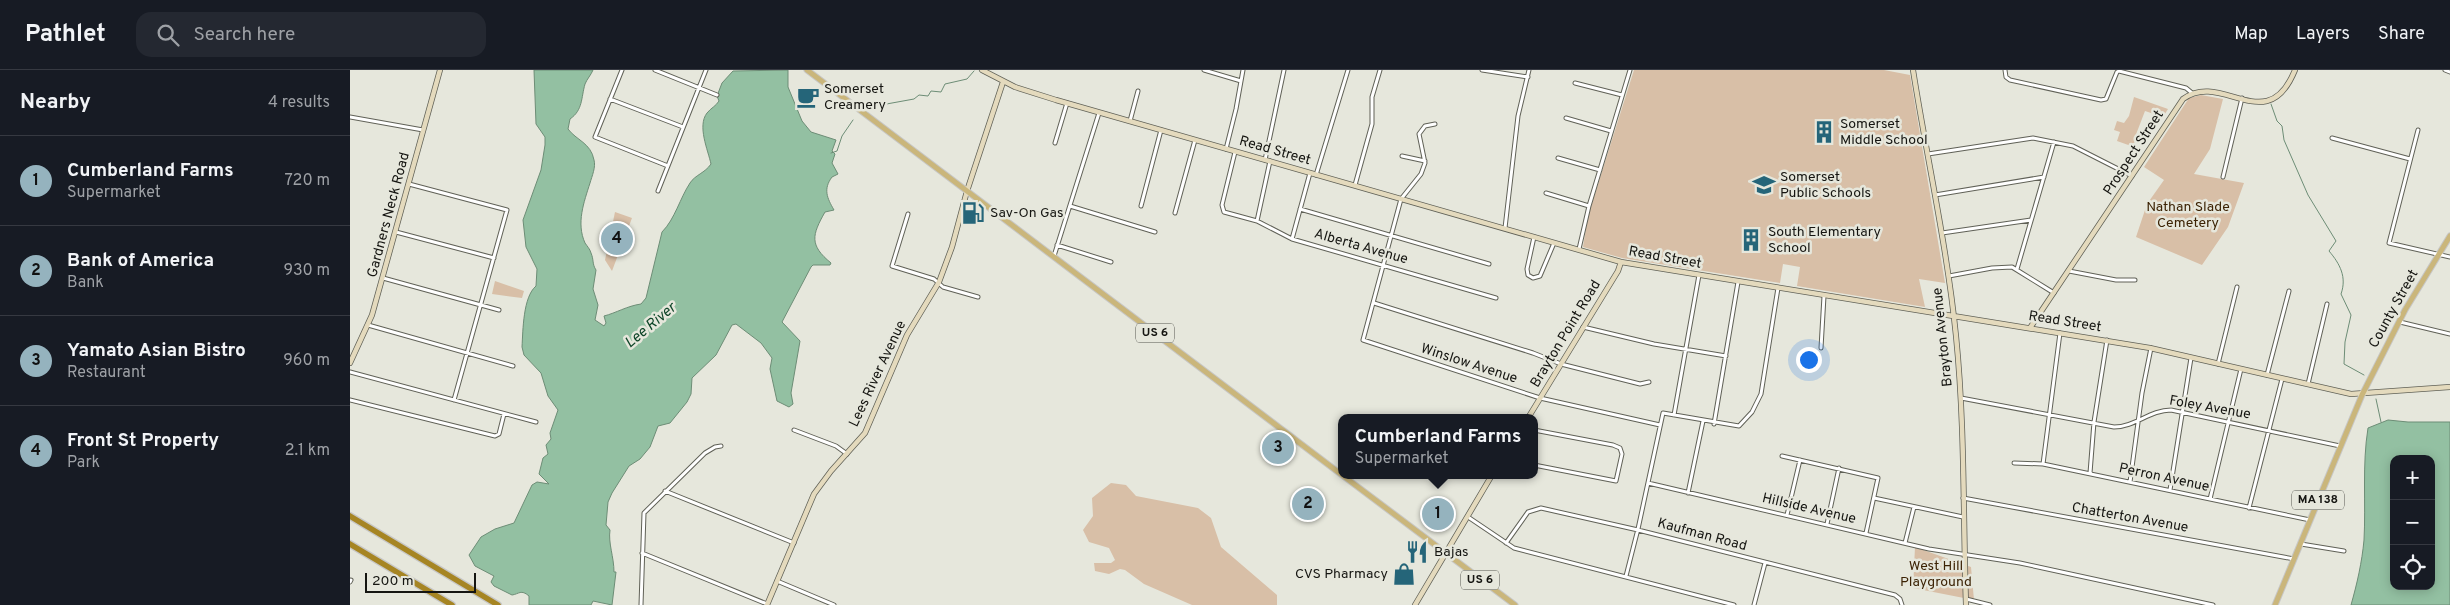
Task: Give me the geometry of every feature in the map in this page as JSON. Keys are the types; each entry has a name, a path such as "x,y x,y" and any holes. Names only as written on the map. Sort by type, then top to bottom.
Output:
{"highway":[{"path":"350,516 498,605"},
{"path":"350,544 452,605"}],"main road":[{"name":"Gardners Neck Road","path":"350,363 368,325 383,278 440,70"},
{"name":"US 6","path":"807,70 1338,472"},
{"name":"Read Street","path":"982,70 1003,82 1099,113 1621,262 2151,348 2307,385 2362,395 2450,387"},
{"name":"Brayton Avenue","path":"1913,70 1954,316 1960,398 1966,605"},
{"path":"2192,93 2204,91 2264,102 2274,100 2283,93 2295,70"},
{"name":"Lees River Avenue","path":"767,604 818,487 848,454 869,426 908,335 939,282 952,247 967,191 1003,82"},
{"name":"Prospect Street","path":"2030,328 2182,100 2192,93"},
{"name":"County Street","path":"2362,395 2399,322 2450,236"},
{"name":"Brayton Point Road","path":"1530,414 1618,271 1621,262"},
{"name":"MA 138","path":"2275,605 2362,395"},
{"name":"US 6","path":"1347,479 1515,605"},
{"path":"1415,605 1490,479"}],"street":[{"path":"622,70 595,138 668,166"},
{"path":"655,70 716,94"},
{"path":"658,191 706,70"},
{"path":"1204,70 1241,81"},
{"path":"1226,149 1243,70"},
{"path":"1257,222 1284,70"},
{"path":"1316,174 1348,70"},
{"path":"1355,186 1372,124 1372,97 1380,70"},
{"path":"1482,70 1528,77"},
{"path":"1505,228 1518,116 1530,70"},
{"path":"1579,249 1589,206 1630,70"},
{"path":"2005,70 2006,77 2010,80 2101,100 2106,99 2117,72 2120,71 2186,88 2192,93"},
{"path":"2445,70 2450,72"},
{"path":"1575,83 1622,95"},
{"path":"1130,121 1138,91"},
{"path":"610,98 683,127"},
{"path":"2223,177 2242,98"},
{"path":"1055,143 1067,103"},
{"path":"1054,257 1099,113"},
{"path":"350,117 424,130"},
{"path":"1566,118 1612,131"},
{"path":"1435,124 1428,125 1419,134 1425,161 1420,174 1402,199 1390,235 1374,303 1533,353 1561,364 1640,384 1649,382"},
{"path":"1140,206 1161,130"},
{"path":"2418,130 2389,243 2450,257"},
{"path":"1928,154 2029,138 2073,146 2132,176"},
{"path":"2332,138 2410,159"},
{"path":"1175,213 1195,140"},
{"path":"2017,269 2054,142"},
{"name":"Alberta Avenue","path":"1235,152 1222,209 1224,212 1257,222 1292,239 1496,298"},
{"path":"1402,156 1425,161"},
{"path":"1558,158 1600,170"},
{"path":"1292,239 1310,173"},
{"path":"1935,195 2044,177"},
{"path":"409,184 507,210 454,400"},
{"path":"1546,193 1589,206"},
{"path":"1070,206 1155,232"},
{"path":"1300,209 1489,264"},
{"path":"908,214 892,266 939,282 943,287 978,298"},
{"path":"1941,233 2032,220"},
{"path":"396,232 494,258"},
{"path":"1534,236 1527,269 1528,275 1533,278 1540,276 1554,242"},
{"path":"1057,245 1111,262"},
{"path":"1948,277 2000,267 2017,269 2054,294"},
{"path":"2069,271 2116,280 2135,280"},
{"path":"1674,415 1699,275"},
{"path":"383,278 499,310"},
{"path":"1714,424 1738,282"},
{"path":"2218,364 2237,287"},
{"path":"1626,576 1638,530 1663,413 1736,427 1752,411 1761,394 1778,288"},
{"path":"2267,375 2289,291"},
{"path":"1821,348 1824,296"},
{"name":"Winslow Avenue","path":"1374,303 1362,338 1364,342 1540,398 1660,425"},
{"path":"2307,385 2327,304"},
{"path":"2399,322 2450,334"},
{"path":"368,325 513,366"},
{"path":"1583,327 1628,339 1726,356"},
{"path":"2043,464 2060,332"},
{"path":"2090,473 2094,424 2106,340"},
{"path":"2130,482 2138,420 2151,348"},
{"path":"2170,490 2191,357"},
{"path":"2210,499 2241,369"},
{"path":"350,372 536,422"},
{"path":"2249,508 2282,379"},
{"name":"Foley Avenue","path":"1960,398 2094,424 2119,427 2160,410 2181,412 2340,446"},
{"path":"350,400 494,436 499,434 504,414"},
{"path":"1688,493 1703,421"},
{"path":"794,430 836,446 848,454"},
{"path":"1538,431 1614,445 1620,448 1622,454 1617,479 1612,481 1538,466"},
{"path":"641,605 644,513 705,453 721,446"},
{"path":"1782,456 1878,478 1866,533"},
{"path":"1788,515 1800,460"},
{"name":"Perron Avenue","path":"2014,463 2043,464 2090,473 2310,520"},
{"path":"1827,524 1839,468"},
{"name":"Hillside Avenue","path":"1648,483 1905,543 1964,555 2020,563 2213,605"},
{"path":"665,491 794,543"},
{"path":"1874,498 1963,517"},
{"name":"Chatterton Avenue","path":"1963,498 2294,559"},
{"path":"1905,543 1914,507"},
{"name":"Kaufman Road","path":"1506,544 1528,512 1536,509 1638,530 1895,595 1900,599 1902,605"},
{"path":"1468,517 1506,544 1526,552 1734,605"},
{"path":"2300,544 2344,551"},
{"path":"642,553 767,604"},
{"path":"1754,605 1765,563"},
{"path":"778,581 834,605"},
{"path":"1966,599 1990,605"}],"green space":[{"name":"Somerset Public Schools","path":"1634,70 1884,70 1910,75 1945,283 1919,279 1925,307 1797,286 1800,267 1783,264 1780,283 1622,258 1583,247 1588,216"},
{"name":"Nathan Slade Cemetery","path":"2201,95 2223,99 2210,149 2194,174 2244,183 2228,227 2202,265 2136,237 2147,204 2164,180 2144,167 2189,98"},
{"path":"2134,97 2168,109 2163,117 2145,111 2135,137 2134,147 2117,141 2120,132 2114,130 2117,121 2124,123 2129,116"},
{"path":"615,212 632,218 612,271 605,260"},
{"path":"495,281 524,291 522,298 492,294"},
{"path":"1111,483 1126,485 1136,496 1198,508 1211,518 1221,547 1277,595 1277,605 1192,605 1144,584 1125,570 1120,569 1109,574 1095,571 1094,563 1111,563 1115,560 1109,548 1089,542 1083,530 1093,516 1092,498"},
{"name":"West Hill Playground","path":"1915,547 1971,567 1974,600 1913,588"}],"water":[{"name":"Lee River","path":"534,70 593,70 585,84 579,108 570,119 568,129 587,146 594,160 594,171 585,198 581,228 596,270 593,289 598,305 595,320 604,326 606,323 604,316 641,304 646,298 662,232 667,227 690,183 711,164 703,131 704,118 719,101 717,96 722,83 733,71 788,70 788,87 802,121 811,132 836,140 832,151 835,154 832,163 838,174 829,181 827,190 834,210 825,212 815,233 816,245 819,251 831,263 830,265 813,265 811,267 782,322 800,341 791,393 793,404 789,407 777,401 770,369 772,358 761,343 736,324 732,325 716,355 692,378 691,394 687,402 670,423 658,426 650,447 640,459 629,466 608,502 606,525 610,530 614,572 616,572 612,605 593,601 591,605 529,605 529,596 526,594 522,592 512,595 494,586 491,582 494,576 475,566 469,555 481,537 495,529 514,523 532,485 537,482 549,484 539,474 543,458 548,454 546,445 551,439 550,433 558,410 548,396 541,373 524,355 522,347 526,306 528,298 536,286 537,269 526,247 523,220 541,170 545,145 545,137 536,124"},
{"path":"2388,420 2450,422 2450,605 2351,605 2359,573 2364,540 2368,428"}],"waterway":[{"path":"870,107 914,99 919,95 928,96 931,91 941,92 945,84 967,79 974,71"},
{"path":"2271,104 2277,121 2282,126 2284,140 2308,195 2336,241 2329,251 2343,276 2341,294 2351,315 2345,342 2344,364 2364,375"},
{"path":"831,153 837,151 842,136 853,120"},
{"path":"2376,399 2381,422"}],"place":[{"name":"Somerset Creamery","path":"808,97"},
{"name":"Somerset Middle School","path":"1824,132"},
{"name":"Somerset Public Schools","path":"1764,185"},
{"name":"Sav-On Gas","path":"973,213"},
{"name":"Front St Property","path":"617,239"},
{"name":"South Elementary School","path":"1751,240"},
{"name":"Yamato Asian Bistro","path":"1278,448"},
{"name":"Bank of America","path":"1308,504"},
{"name":"Cumberland Farms","path":"1438,514"},
{"name":"Bajas","path":"1417,552"},
{"name":"CVS Pharmacy","path":"1404,574"}]}
